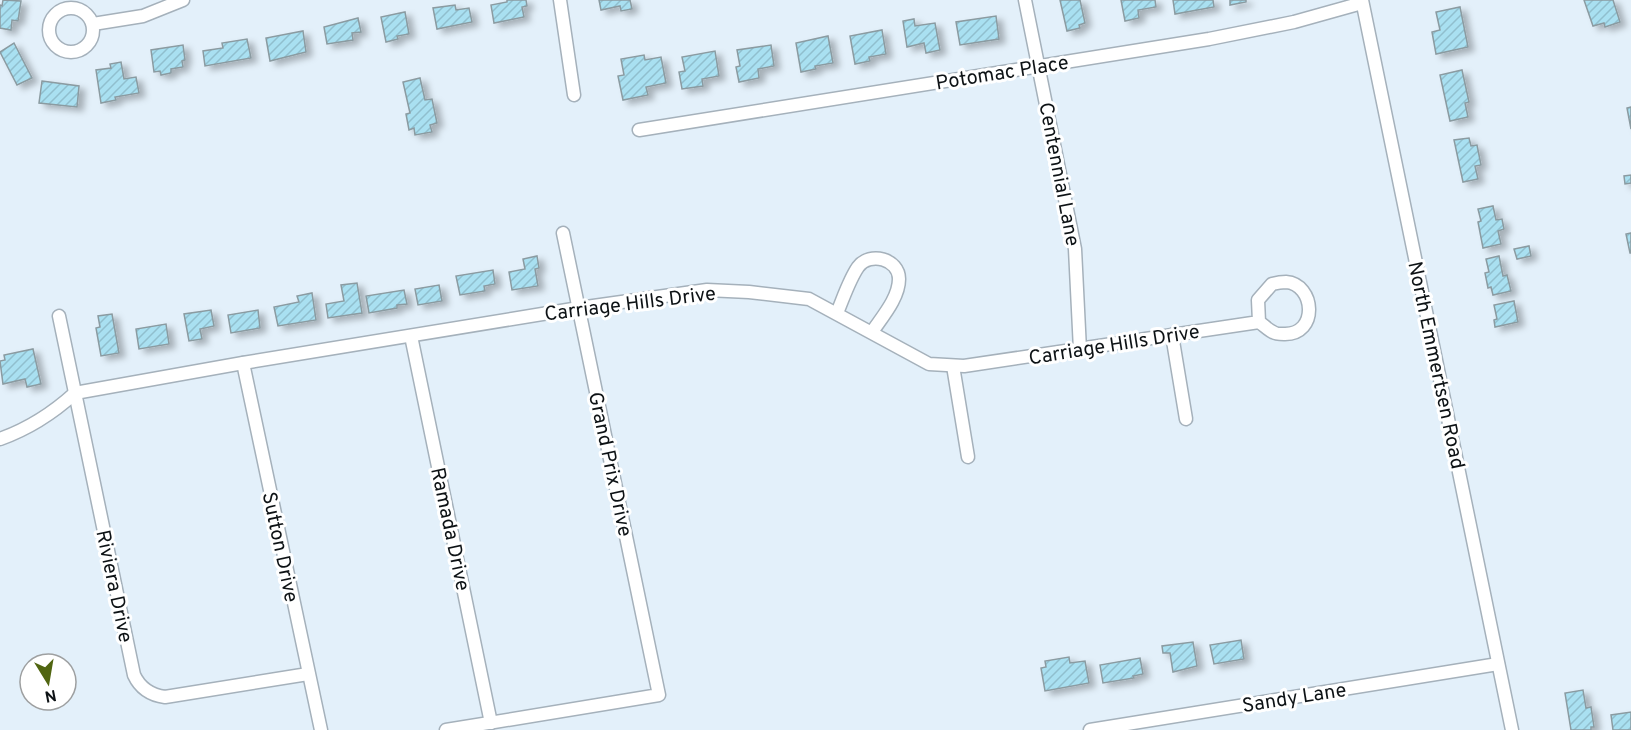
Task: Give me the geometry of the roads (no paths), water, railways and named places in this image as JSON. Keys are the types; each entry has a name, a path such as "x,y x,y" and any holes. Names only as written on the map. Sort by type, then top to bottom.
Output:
{"street":[{"path":"93,24 143,16 183,0"},
{"path":"560,0 574,95"},
{"name":"Centennial Lane","path":"1025,0 1075,249 1080,350"},
{"name":"Potomac Place","path":"639,130 1209,39 1294,22 1362,1"},
{"name":"North Emmertsen Road","path":"1362,1 1512,730"},
{"name":"Grand Prix Drive","path":"491,723 659,695 563,233"},
{"path":"837,313 858,266 868,260 880,258 890,262 898,270 899,280 896,294 872,332"},
{"path":"1288,282 1303,290 1309,306 1307,321 1300,330 1292,334 1275,334 1259,322 1258,300 1272,284 1288,282"},
{"name":"Carriage Hills Drive","path":"75,393 579,308 707,290 809,299 929,364 953,366 1080,350 1259,322"},
{"name":"Riviera Drive","path":"59,316 134,675 138,682 146,691 165,697 308,674"},
{"path":"1172,335 1186,419"},
{"name":"Ramada Drive","path":"411,336 491,723"},
{"name":"Sutton Drive","path":"243,363 321,730"},
{"path":"953,366 968,457"},
{"path":"0,439 55,411 75,393"},
{"name":"Sandy Lane","path":"1090,730 1498,664"},
{"path":"446,730 491,723"}]}
